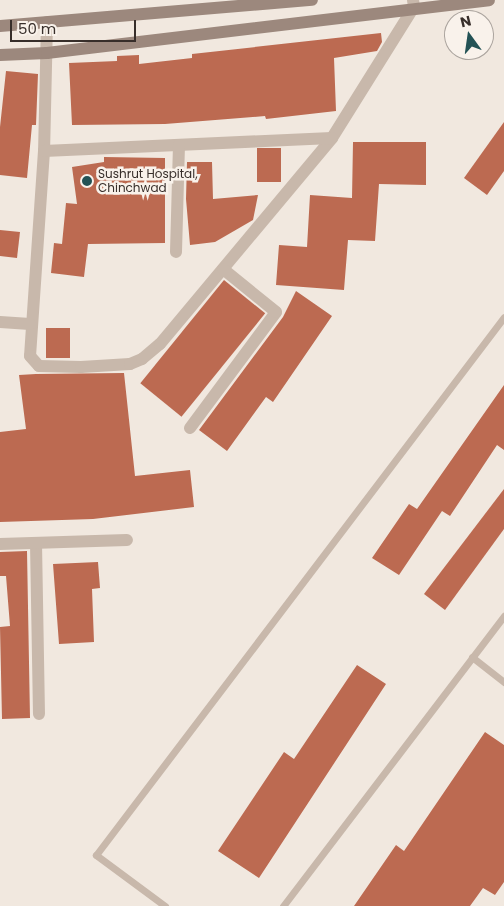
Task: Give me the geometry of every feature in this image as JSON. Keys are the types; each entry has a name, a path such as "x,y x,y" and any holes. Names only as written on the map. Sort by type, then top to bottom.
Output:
{"street":[{"path":"0,26 312,0"},
{"path":"0,55 48,53 414,4 489,0"},
{"path":"47,22 48,53 44,151 30,324 30,356 39,366 130,364 142,359 160,344 332,138 414,4"},
{"path":"44,151 332,138"},
{"path":"176,252 179,145"},
{"path":"190,428 276,312 222,269"},
{"path":"0,322 30,324"},
{"path":"0,544 127,540"},
{"path":"36,543 39,714"}],"lane":[{"path":"165,906 96,855 504,317"},
{"path":"283,906 504,616"},
{"path":"472,658 504,682"}],"building":[{"path":"381,33 382,42 377,51 334,58 336,111 266,119 265,116 165,124 72,125 69,63 117,61 117,56 139,55 139,64 192,58 192,54"},
{"path":"6,71 38,74 36,125 32,125 27,178 0,175 0,127"},
{"path":"504,122 504,171 487,195 464,178"},
{"path":"353,142 426,142 426,185 379,184 375,241 348,240 344,290 276,285 279,245 307,247 310,195 352,198"},
{"path":"257,148 281,148 281,182 257,182"},
{"path":"104,157 165,158 165,243 88,244 84,277 51,273 54,243 62,244 66,203 77,204 72,167 104,162"},
{"path":"187,162 212,162 213,199 258,195 253,220 215,242 190,245 186,199"},
{"path":"0,230 20,232 17,258 0,256"},
{"path":"224,280 265,313 181,417 140,383"},
{"path":"296,291 332,316 273,402 266,397 227,451 199,430 283,317"},
{"path":"46,328 70,328 70,358 46,358"},
{"path":"124,373 135,476 190,470 194,507 93,519 0,522 0,432 26,429 19,375"},
{"path":"504,385 504,450 497,445 450,516 442,511 399,575 372,558 409,504 417,509"},
{"path":"504,489 504,529 445,610 424,594"},
{"path":"27,551 30,718 2,719 0,627 10,626 6,576 0,576 0,552"},
{"path":"98,562 100,588 92,589 94,642 59,644 53,564"},
{"path":"357,665 386,684 259,878 218,851 284,752 294,759"},
{"path":"485,732 504,745 504,882 495,895 483,888 470,906 354,906 396,845 404,851"}],"place":[{"name":"Sushrut Hospital, Chinchwad","path":"87,181"}]}
